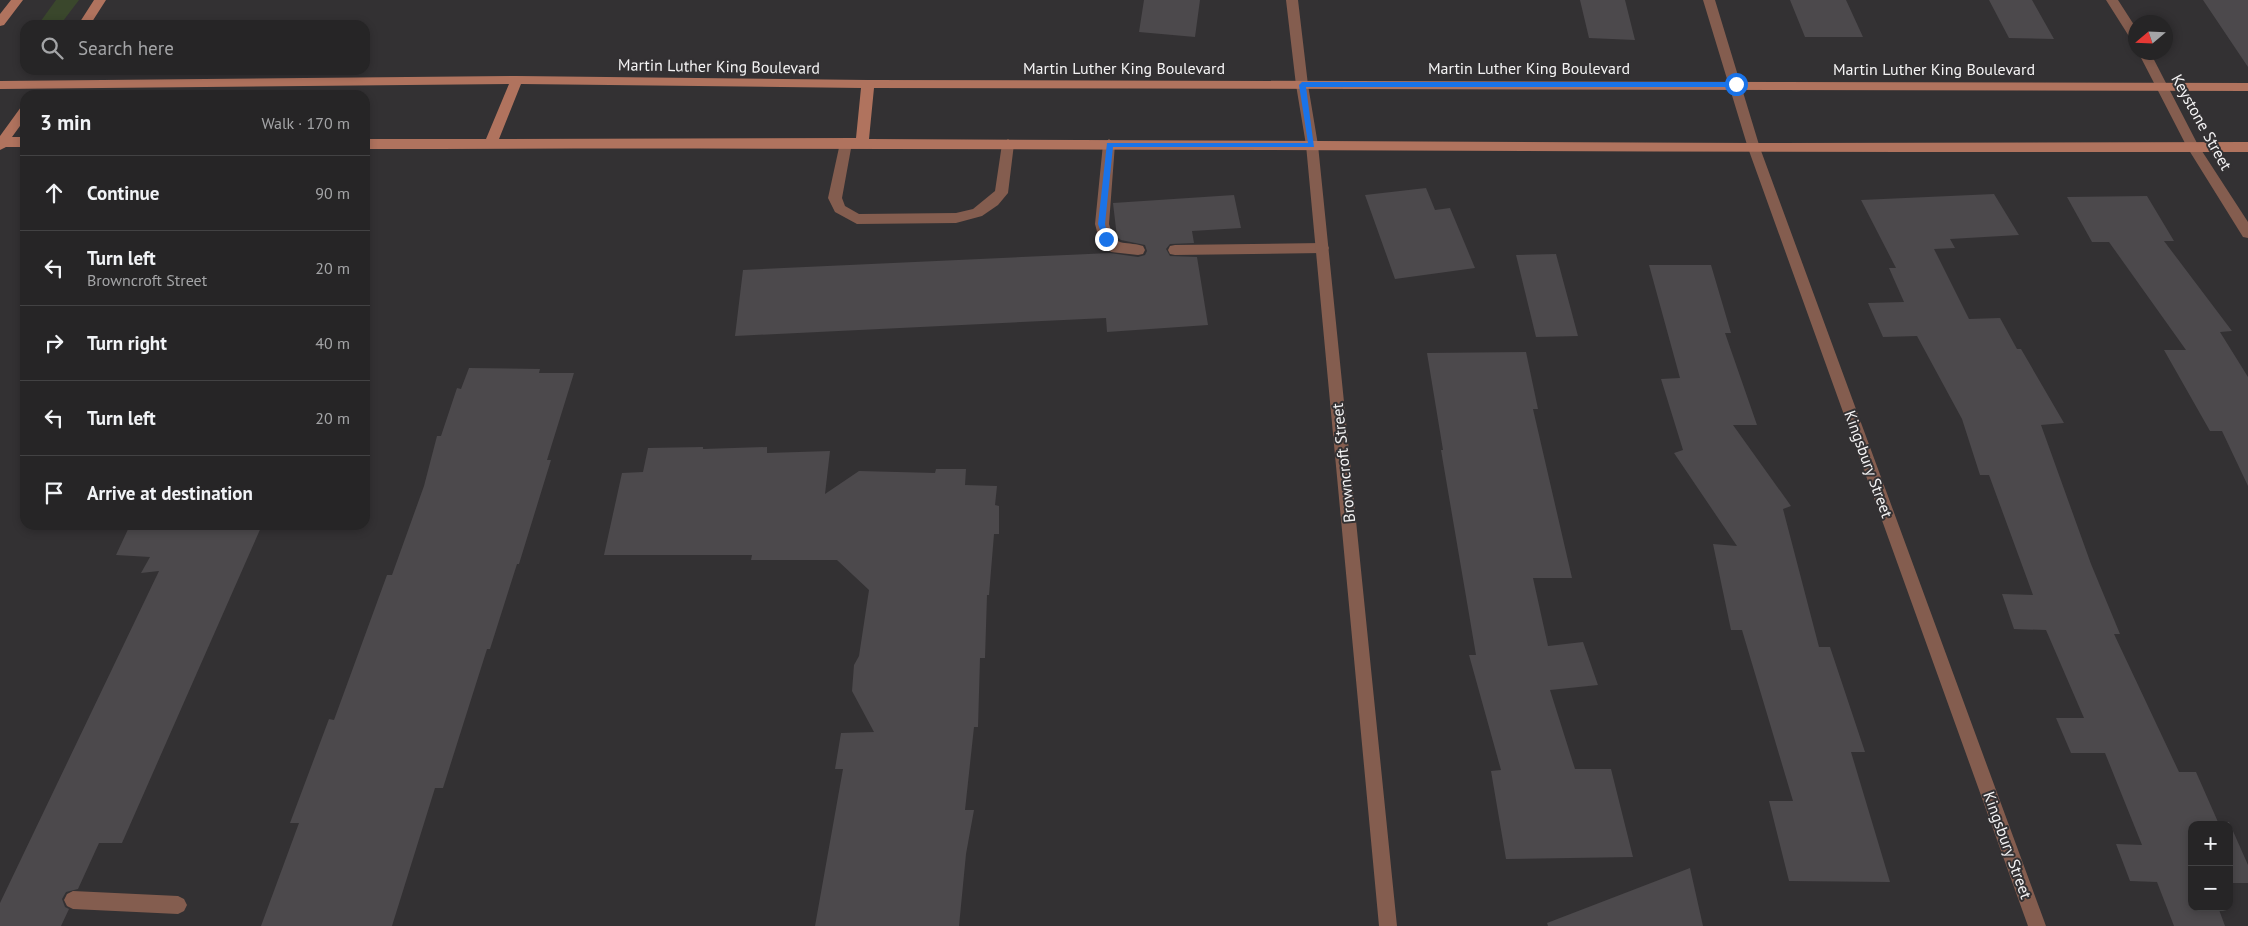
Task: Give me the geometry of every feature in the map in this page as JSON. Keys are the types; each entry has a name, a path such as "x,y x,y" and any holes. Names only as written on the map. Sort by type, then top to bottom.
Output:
{"main road":[{"path":"0,22 17,0"},
{"path":"87,20 100,0"},
{"path":"40,90 50,75"},
{"path":"490,145 517,80"},
{"name":"Martin Luther King Boulevard","path":"0,86 40,90 517,80 868,84 1736,84 2248,87"},
{"path":"862,143 868,84"},
{"path":"1,143 20,117"},
{"path":"1,143 20,142"},
{"path":"370,144 862,143 1754,148 2248,147"}],"street":[{"name":"Browncroft Street","path":"1292,0 1302,85 1312,145 1388,926"},
{"name":"Kingsbury Street","path":"1709,0 1754,148 2038,926"},
{"path":"2112,0 2128,25"},
{"name":"Keystone Street","path":"2148,60 2194,147 2248,233"},
{"path":"846,143 835,198 840,209 857,219 956,218 977,213 993,202 1001,193 1008,144"},
{"path":"1110,144 1102,224 1106,239 1116,248 1138,250"},
{"path":"1175,250 1322,248"},
{"path":"73,900 178,905"}],"green space":[{"path":"56,0 79,0 64,20 42,20"}],"building":[{"path":"1144,0 1200,0 1195,37 1139,32"},
{"path":"1580,0 1625,0 1635,40 1589,38"},
{"path":"1790,0 1846,0 1863,37 1805,37"},
{"path":"1989,0 2032,0 2054,39 2009,38"},
{"path":"2203,0 2248,0 2248,67"},
{"path":"1426,188 1435,210 1450,208 1475,268 1395,279 1365,195"},
{"path":"1994,194 2019,235 1950,239 1955,248 1934,249 1969,319 2000,318 2017,349 2021,349 2064,423 2041,425 2091,564 2120,634 2114,634 2179,772 2196,772 2218,821 2188,821 2188,911 2219,911 2225,926 2174,926 2157,882 2130,881 2116,844 2142,845 2105,753 2071,753 2056,718 2084,718 2046,630 2014,629 2002,594 2033,595 1989,475 1980,475 1962,419 1917,336 1883,337 1868,303 1904,302 1889,268 1896,268 1861,200"},
{"path":"1234,195 1241,228 1192,231 1194,243 1170,244 1166,249 1170,256 1197,257 1208,325 1107,332 1106,318 735,336 743,270 1110,253 1138,257 1145,255 1147,251 1145,245 1121,240 1117,237 1113,203"},
{"path":"2147,196 2174,241 2164,241 2232,331 2220,332 2248,377 2248,486 2222,431 2210,431 2164,350 2186,350 2109,242 2092,242 2067,197"},
{"path":"1556,254 1578,336 1536,337 1516,255"},
{"path":"1649,265 1711,265 1731,333 1725,333 1757,425 1733,425 1791,506 1783,509 1819,647 1830,647 1865,752 1851,752 1890,882 1789,881 1769,801 1793,801 1742,630 1731,630 1713,544 1737,546 1674,453 1683,450 1661,379 1680,378"},
{"path":"1526,352 1538,409 1533,409 1572,578 1533,578 1548,646 1583,642 1598,685 1550,690 1575,769 1611,769 1633,857 1506,859 1491,771 1501,770 1469,655 1476,655 1441,450 1443,450 1427,353"},
{"path":"469,368 540,369 539,373 574,373 547,460 551,460 519,564 517,564 490,649 487,649 443,788 435,788 392,926 261,926 299,823 290,823 329,719 334,720 387,575 392,575 424,486 437,436 441,436 457,388 461,389"},
{"path":"703,447 703,449 767,447 767,453 830,451 825,494 859,471 935,473 936,469 966,469 965,485 997,486 995,505 999,506 999,534 994,534 989,595 987,595 985,658 980,658 978,727 974,727 965,810 974,810 966,854 959,926 815,926 843,769 835,769 841,733 874,732 852,691 854,665 859,656 869,590 837,560 751,560 752,555 604,555 622,473 643,472 648,448"},
{"path":"128,530 260,530 122,843 99,843 78,889 66,892 62,899 65,907 69,909 61,926 0,926 0,903 159,571 141,573 150,557 116,555"},
{"path":"2233,831 2248,865 2248,883 2233,883"},
{"path":"1690,868 1703,926 1548,926 1547,923"}],"route":[{"path":"1106,239 1102,224 1110,144 1312,145 1302,85 1736,84"}]}
